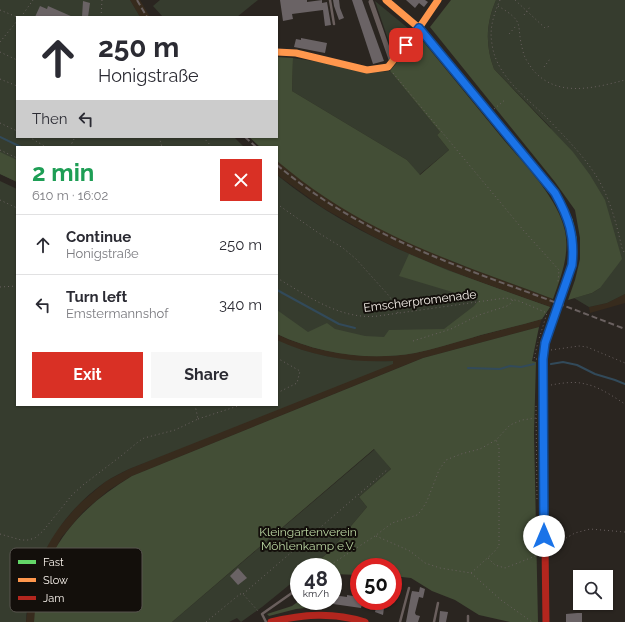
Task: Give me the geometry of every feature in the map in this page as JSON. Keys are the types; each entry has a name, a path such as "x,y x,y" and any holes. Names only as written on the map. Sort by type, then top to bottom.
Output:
{"main road":[{"path":"386,0 419,28 555,193 566,213 572,238 573,253 569,275 545,343 543,359 546,622"},
{"path":"278,52 296,54 367,70 383,68 392,62 419,28 438,0"},
{"path":"271,622 294,616 321,614 355,618 365,622"}],"street":[{"path":"371,2 392,62"}],"lane":[{"path":"330,0 334,24"},
{"path":"400,622 409,588"},
{"path":"266,622 262,614 290,594"},
{"path":"434,622 438,602"},
{"path":"468,616 468,622"}],"path":[{"path":"22,16 33,0"},
{"path":"101,16 102,0"},
{"path":"500,0 491,25 492,44 501,70 565,138 593,171 602,185 625,254"},
{"path":"515,0 545,28 550,26"},
{"path":"498,5 514,16 519,24 523,52 529,65 539,76 550,84 563,88 580,88 599,86 625,80"},
{"path":"524,15 530,7"},
{"path":"0,10 16,17"},
{"path":"0,42 16,22"},
{"path":"509,34 516,26"},
{"path":"0,52 16,60"},
{"path":"544,67 550,59"},
{"path":"391,70 524,231 559,270 558,282"},
{"path":"0,79 16,86"},
{"path":"494,109 506,99"},
{"path":"0,123 16,131"},
{"path":"30,138 44,146"},
{"path":"204,138 211,146"},
{"path":"0,150 16,158"},
{"path":"0,200 16,208"},
{"path":"278,205 356,258 390,297 398,313"},
{"name":"Emscherpromenade","path":"278,279 318,302 354,316 370,317 498,299 513,299 547,313"},
{"path":"0,287 16,286"},
{"path":"413,341 450,329 479,315 507,306 513,299"},
{"path":"548,350 579,346 588,347 625,363"},
{"path":"278,359 300,371 297,383 278,392"},
{"path":"548,385 566,383 586,384 625,404"},
{"path":"195,406 198,419"},
{"path":"0,534 21,540 35,538 43,531 72,495 83,484 144,438 175,430 198,419 238,406"},
{"path":"340,558 375,536 392,523 417,515 427,501 439,470 446,460 480,449 496,440 510,425 522,420 536,418"},
{"path":"471,573 499,546 499,447 496,440"},
{"path":"206,622 240,594 243,594 388,469"},
{"path":"550,548 575,533 590,529 625,532"},
{"path":"375,536 410,551 425,563 440,568 471,573 501,600 532,622"},
{"path":"488,557 495,565 505,568 538,555"},
{"path":"243,594 262,614"}],"shaded area":[{"path":"130,0 140,0 149,16 139,16"},
{"path":"278,162 330,200 451,261 553,299 550,307 447,270 409,254 372,236 323,208 278,176"},
{"path":"625,294 625,303 590,313 589,307 607,303"},
{"path":"542,319 539,327 423,358 132,476 109,490 83,512 61,538 56,548 46,548 54,533 78,505 106,481 129,469 392,361 371,362 344,360 316,354 288,346 278,341 278,334 317,349 392,356 414,353"},
{"path":"27,612 36,612 34,622 26,622"}],"green space":[{"path":"0,0 130,0 139,16 16,16 16,138 235,138 243,146 16,146 16,182 0,174"},
{"path":"160,0 258,0 238,16 162,16 153,6"},
{"path":"451,0 496,0 490,17 488,34 489,51 494,69 573,152 590,175 605,200 622,259 600,288 592,293 568,300 580,259 580,238 575,210 555,182 430,27"},
{"path":"496,0 625,0 625,294 607,303 589,307 574,298 592,293 600,288 550,127 494,69 489,51 488,34 490,17"},
{"path":"375,1 409,29 409,32 395,50 391,48"},
{"path":"418,38 422,40 530,170 555,206 565,231 566,257 553,299 487,275 421,248 351,214 326,198 278,162 278,146 259,146 250,138 278,138 278,57 293,58 292,91 407,160 420,175 449,150 437,135 440,132 390,71"},
{"path":"293,58 326,63 366,73 390,71 440,132 437,135 449,150 419,175 407,160 292,91"},
{"path":"0,152 16,160 16,182 0,174"},
{"path":"278,176 340,219 373,237 443,268 550,307 542,319 415,353 362,356 327,351 293,341 278,334"},
{"path":"0,181 16,189 16,406 278,406 278,340 305,351 334,358 363,361 393,361 393,364 129,469 105,482 74,510 46,548 10,548 10,612 27,612 26,622 0,622"},
{"path":"409,254 447,270 550,307 542,319 429,350 398,355 362,356 344,354 310,347 278,334 278,311 308,332 327,323 335,329 365,336 384,337 389,330 444,329 474,306 479,300 399,276"},
{"path":"539,327 532,361 536,362 534,433 538,622 510,622 479,615 455,600 432,591 411,578 402,577 402,558 350,558 350,575 342,574 342,558 322,558 330,551 367,507 359,497 391,469 374,449 172,622 34,622 35,612 142,612 142,548 56,548 77,519 112,489 132,476 423,358"},
{"name":"Kleingartenverein Möhlenkamp e.V.","path":"375,449 391,469 359,497 367,507 330,551 322,558 290,558 290,584 241,622 237,618 229,622 172,622"},
{"path":"290,607 290,610 292,610 269,616 267,614"}],"building":[{"path":"280,0 307,0 307,2 322,0 322,3 327,2 331,25 325,26 323,10 292,14 293,19 283,21"},
{"path":"333,0 339,0 344,18 339,20"},
{"path":"352,0 362,0 384,61 373,64"},
{"path":"406,0 425,0 428,2 424,7 419,3 415,8"},
{"path":"83,1 90,3 88,16 82,16"},
{"path":"40,6 47,9 48,6 71,16 35,16"},
{"path":"301,38 327,43 325,53 294,47 296,39 301,40"},
{"path":"238,568 247,578 238,585 230,576"},
{"path":"420,587 425,589 423,598 419,597 415,613 416,615 420,616 418,622 406,622 412,591 419,592"},
{"path":"342,596 350,596 350,606 342,605"},
{"path":"376,610 384,610 383,615 375,612"},
{"path":"440,611 448,612 446,622 439,622"},
{"path":"582,613 582,622 566,622 566,614"}],"waterway":[{"path":"0,137 19,146"},
{"path":"278,291 339,324 355,328"},
{"path":"551,364 563,362 577,365 595,374 625,384"},
{"path":"468,368 500,369 510,366 521,367 534,364"}],"railway":[{"path":"137,0 146,16"},
{"path":"246,138 255,146"},
{"path":"278,166 331,204 387,236 446,261 625,329"}],"traffic: fast":[{"path":"534,167 555,193 569,220 573,238 572,265 545,343 543,359 544,465"}],"traffic: slow":[{"path":"386,0 419,28 534,167"},
{"path":"278,52 296,53 367,70 388,67 419,28 438,0"}],"traffic: jam":[{"path":"544,465 546,622"},
{"path":"271,622 295,617 318,615 330,615 365,622"}],"route":[{"path":"406,45 419,28 555,193 569,220 573,253 572,265 545,343 543,359 544,536"}]}
